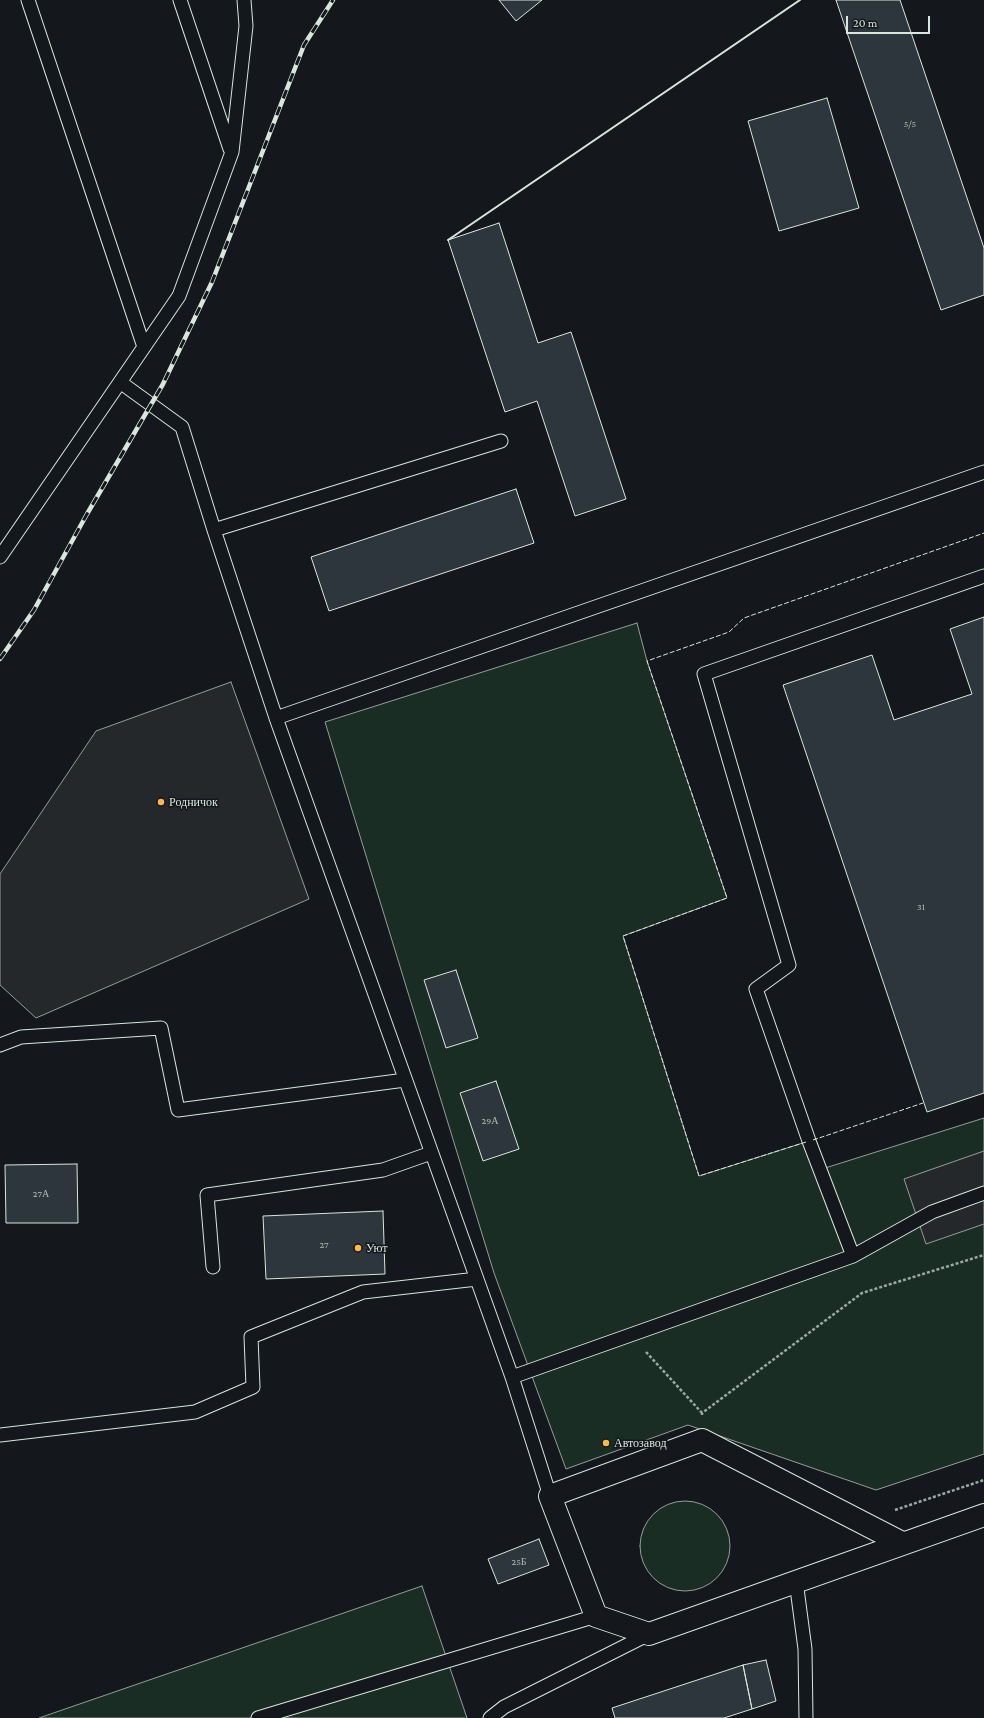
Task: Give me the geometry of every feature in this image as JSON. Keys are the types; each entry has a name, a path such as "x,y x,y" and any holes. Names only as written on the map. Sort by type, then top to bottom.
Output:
{"street":[{"path":"902,1543 702,1440 550,1496 596,1616 649,1634 984,1515"}],"lane":[{"path":"28,0 144,346"},
{"path":"180,0 232,152"},
{"path":"0,557 179,296 232,152 246,26 244,0"},
{"path":"120,382 182,427 214,530 276,718 512,1377 550,1496"},
{"path":"214,530 501,441"},
{"path":"276,718 984,472"},
{"path":"853,1256 809,1141 756,989 790,965 704,674 984,576"},
{"path":"0,1045 21,1037 161,1028 178,1110 406,1080"},
{"path":"213,1267 206,1195 383,1170 431,1153"},
{"path":"512,1377 853,1256 932,1212 984,1192"},
{"path":"0,1435 195,1412 253,1386 251,1337 363,1292 477,1279"},
{"path":"796,1581 805,1649 806,1718"},
{"path":"258,1718 596,1616"},
{"path":"490,1718 504,1707 649,1634"}],"path":[{"path":"702,1413 862,1293 984,1255"},
{"path":"631,1335 702,1413 702,1440"},
{"path":"862,1522 984,1480"}],"green space":[{"path":"637,623 647,661 727,898 623,936 699,1176 809,1141 822,1169 984,1118 984,1454 876,1490 688,1425 566,1469 494,1273 325,722"},
{"path":"685,1501 702,1504 717,1514 727,1529 730,1546 727,1563 717,1578 702,1588 685,1591 668,1588 653,1578 643,1563 640,1546 643,1529 653,1514 668,1504"},
{"path":"422,1586 467,1718 39,1718"}],"shaded area":[{"name":"Родничок","path":"231,682 309,899 36,1018 0,985 0,874 96,731"},
{"path":"984,1151 984,1224 926,1244 904,1179"}],"building":[{"path":"499,0 542,0 516,21"},
{"path":"836,0 900,0 984,248 984,295 941,310"},
{"path":"827,98 859,208 779,231 748,121"},
{"path":"499,223 538,343 571,332 626,499 575,516 537,401 505,412 448,240"},
{"path":"516,489 534,543 329,611 311,557"},
{"path":"984,617 984,1093 927,1112 783,685 872,655 894,720 972,694 950,629"},
{"path":"456,970 478,1038 446,1048 424,980"},
{"path":"496,1081 519,1149 483,1161 460,1093"},
{"path":"77,1164 78,1223 6,1223 5,1165"},
{"path":"383,1211 385,1274 266,1279 263,1216"},
{"path":"539,1539 549,1565 498,1584 488,1559"},
{"path":"766,1660 776,1701 752,1709 743,1665"},
{"path":"743,1665 752,1709 724,1718 615,1718 612,1708"}],"railway":[{"path":"0,659 34,610 87,514 163,384 212,282 304,45 333,0"}],"fence":[{"path":"806,1142 699,1176 623,936 727,898 647,661 729,632 744,618 984,533"},
{"path":"813,1140 923,1103"}],"wall":[{"path":"448,240 800,0"}],"place":[{"name":"Родничок","path":"161,802"},
{"name":"Уют","path":"358,1248"},
{"name":"Автозавод","path":"606,1443"}]}
